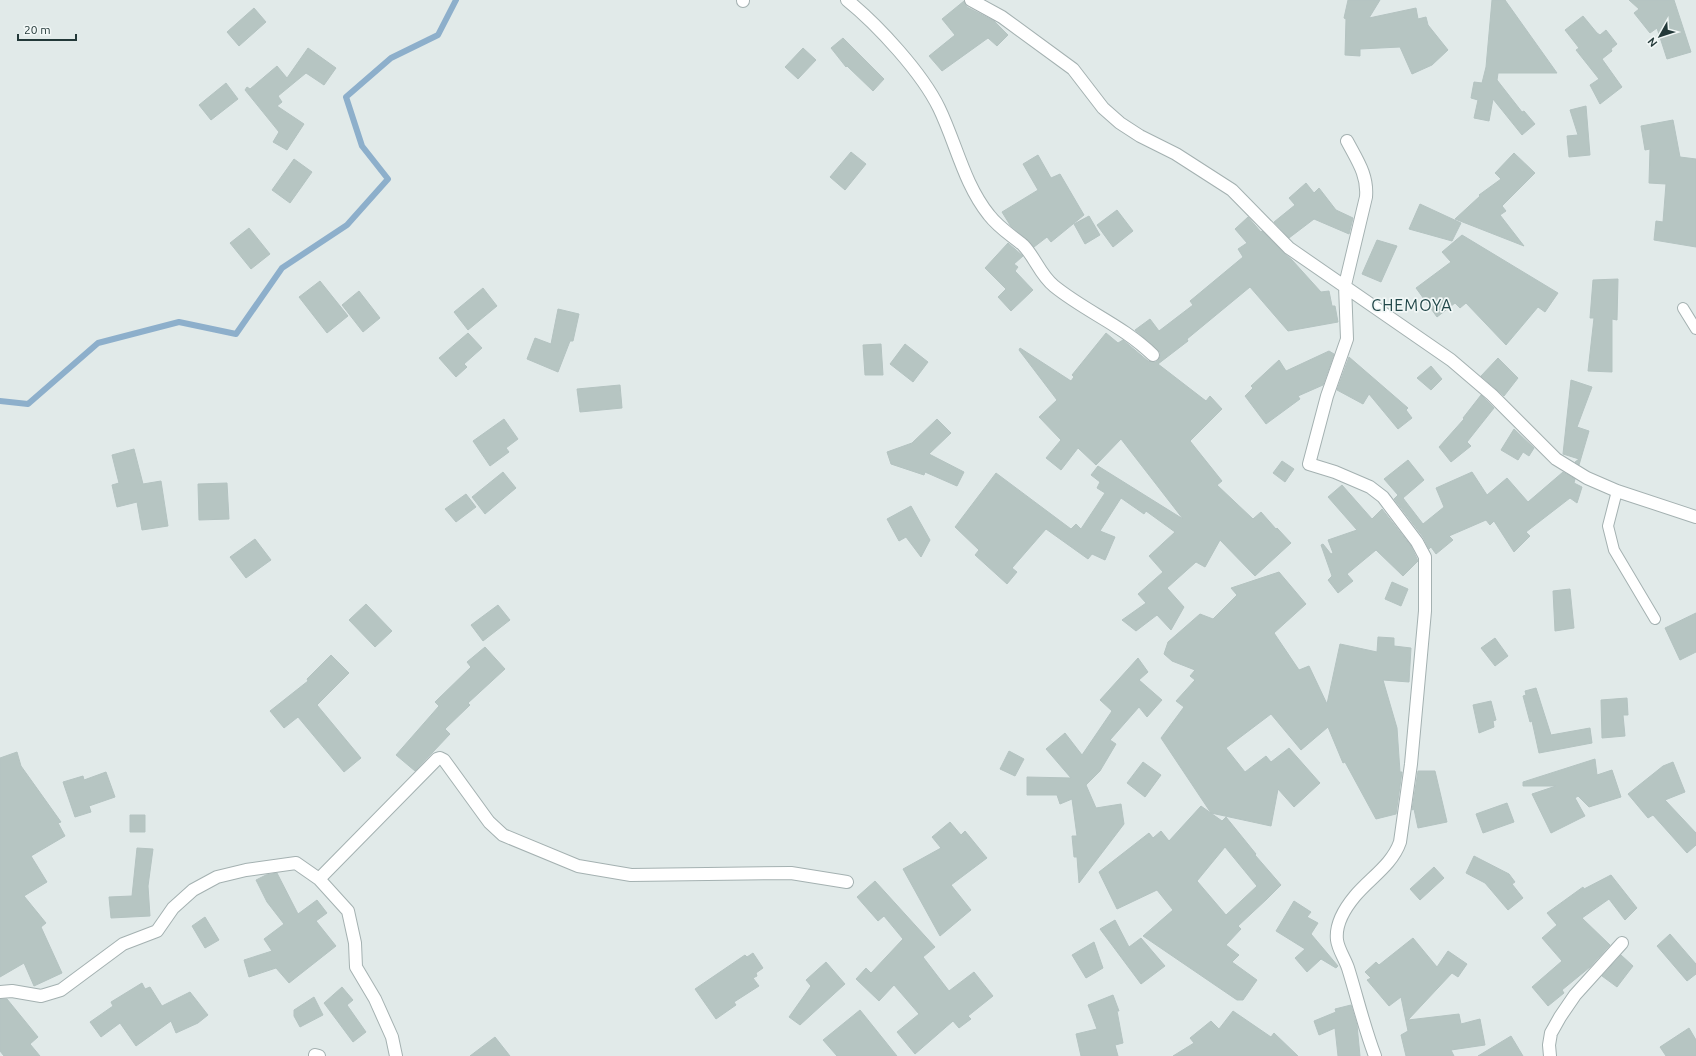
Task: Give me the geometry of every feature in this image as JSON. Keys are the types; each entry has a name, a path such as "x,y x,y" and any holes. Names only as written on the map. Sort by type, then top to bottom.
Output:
{"street":[{"path":"847,0 886,37 933,96 952,136 964,174 991,217 1006,234 1023,246 1053,286 1136,339 1153,356"},
{"path":"971,0 1002,17 1073,69 1103,108 1120,123 1140,136 1176,154 1232,190 1289,248 1312,265 1345,285 1392,320 1451,360 1492,395 1556,459 1587,478 1618,491 1696,517"},
{"path":"1347,141 1367,184 1360,226 1345,285 1347,339 1327,396 1309,464 1335,472 1370,487 1383,497 1417,542 1425,557 1424,611 1411,764 1400,842 1395,854 1343,911 1337,932 1338,943 1348,968 1366,1032 1375,1056"},
{"path":"320,879 437,759 440,758 444,760 489,822 503,835 578,866 631,875 792,872 848,882"},
{"path":"0,992 12,991 41,996 61,990 123,944 157,930 173,908 193,890 217,877 246,870 296,863 320,879 348,910 355,943 356,967 375,1000 392,1037 396,1056"},
{"path":"1550,1056 1549,1045 1551,1033 1560,1017 1575,995 1622,943"}],"lane":[{"path":"1683,308 1696,329"},
{"path":"1618,491 1608,526 1614,550 1655,619"}],"building":[{"path":"1348,0 1380,0 1369,18 1416,8 1418,19 1426,17 1428,25 1448,50 1432,65 1412,74 1400,47 1360,49 1360,56 1345,55 1346,19 1344,18"},
{"path":"1492,0 1505,0 1557,73 1498,73 1497,80 1522,112 1524,111 1535,124 1522,135 1493,99 1489,121 1474,118 1478,100 1471,98 1474,82 1482,83 1486,67"},
{"path":"1629,0 1674,0 1691,52 1667,59 1657,28 1650,33 1634,13 1639,9"},
{"path":"964,1 967,7 994,21 1008,35 997,46 988,38 942,71 929,56 955,35 942,19"},
{"path":"254,8 266,22 239,46 227,32"},
{"path":"1583,16 1597,33 1600,35 1606,30 1617,44 1611,49 1612,51 1602,59 1622,87 1600,104 1590,85 1599,79 1576,50 1579,48 1565,30"},
{"path":"843,38 884,79 873,91 847,66 846,67 831,48"},
{"path":"308,48 336,68 324,85 306,73 278,96 282,102 277,106 304,124 287,150 273,142 279,132 245,90 247,87 250,89 277,66 287,78"},
{"path":"803,48 816,60 798,79 785,67"},
{"path":"226,83 238,99 211,120 199,105"},
{"path":"1586,106 1590,155 1569,157 1567,136 1578,135 1570,110"},
{"path":"1673,120 1680,157 1696,159 1696,247 1654,240 1656,221 1663,222 1666,184 1649,183 1650,149 1645,150 1641,126"},
{"path":"851,152 866,164 845,190 830,177"},
{"path":"1514,153 1535,173 1502,206 1506,211 1500,215 1524,246 1455,219 1480,196 1479,195 1501,179 1495,173"},
{"path":"1038,155 1051,178 1060,174 1084,215 1051,242 1047,237 1034,247 1010,225 1002,212 1038,190 1023,164"},
{"path":"294,159 312,172 290,203 272,190"},
{"path":"1306,183 1314,193 1319,188 1336,210 1353,218 1349,234 1314,219 1289,238 1274,222 1295,205 1289,198"},
{"path":"1420,204 1461,223 1452,241 1409,229"},
{"path":"1117,210 1133,231 1113,247 1097,225"},
{"path":"1089,216 1100,235 1085,244 1074,224"},
{"path":"1248,217 1261,232 1262,231 1292,260 1321,292 1329,291 1332,306 1335,306 1338,322 1288,331 1250,287 1187,339 1188,341 1158,364 1206,401 1210,396 1222,409 1190,441 1222,481 1217,485 1253,519 1261,512 1291,543 1255,576 1220,540 1205,567 1196,562 1167,588 1184,607 1171,630 1157,615 1136,631 1122,620 1146,603 1138,594 1163,572 1149,556 1175,532 1146,511 1144,514 1121,498 1100,531 1115,537 1105,560 1092,554 1088,559 1046,529 1012,568 1017,572 1007,584 975,555 979,550 955,527 996,473 1071,529 1076,524 1081,529 1105,493 1097,488 1100,482 1091,475 1098,466 1183,519 1121,439 1096,465 1078,448 1061,470 1046,458 1061,440 1039,417 1057,400 1019,350 1020,348 1071,381 1074,377 1072,375 1106,333 1118,343 1123,340 1148,361 1156,362 1160,357 1160,352 1135,330 1150,319 1159,331 1193,305 1190,301 1243,257 1238,249 1247,243 1235,229"},
{"path":"249,228 270,254 251,269 230,243"},
{"path":"1462,235 1558,293 1545,312 1538,307 1506,345 1466,303 1460,308 1455,303 1437,317 1416,288 1451,262 1442,252"},
{"path":"1377,240 1397,246 1381,282 1362,274"},
{"path":"1008,243 1023,256 1014,264 1018,267 1015,271 1033,290 1011,311 998,297 1006,289 985,268"},
{"path":"1618,279 1617,320 1612,319 1612,372 1588,371 1594,318 1590,318 1593,280"},
{"path":"320,281 348,316 327,333 299,297"},
{"path":"483,288 497,306 468,330 454,312"},
{"path":"359,291 380,318 363,332 342,305"},
{"path":"558,309 579,314 573,341 570,341 558,372 527,359 535,338 551,344"},
{"path":"468,333 482,348 464,364 467,367 456,377 439,358"},
{"path":"881,344 883,375 865,375 863,345"},
{"path":"905,344 928,362 913,382 890,364"},
{"path":"1329,351 1334,354 1323,385 1298,396 1300,399 1266,424 1245,396 1253,388 1251,386 1279,360 1286,371"},
{"path":"1349,357 1408,408 1406,410 1412,418 1398,429 1369,394 1363,404 1337,390"},
{"path":"1498,358 1518,378 1504,396 1481,376"},
{"path":"1431,366 1442,379 1431,390 1417,378"},
{"path":"1571,380 1592,387 1577,427 1589,431 1579,465 1575,462 1579,459 1563,454"},
{"path":"620,385 622,408 580,412 577,389"},
{"path":"1481,395 1494,408 1467,442 1471,446 1451,462 1439,447 1464,419 1463,418"},
{"path":"504,419 518,439 506,448 509,452 490,466 473,441"},
{"path":"937,419 951,433 929,454 964,472 957,486 925,472 924,475 891,464 887,452 912,443"},
{"path":"1514,429 1534,448 1529,456 1523,452 1518,460 1501,450"},
{"path":"134,449 143,484 161,481 168,526 142,530 137,502 117,507 112,485 119,483 112,455"},
{"path":"1408,460 1424,480 1403,498 1423,524 1444,507 1436,488 1472,472 1487,495 1507,478 1528,502 1563,472 1575,479 1574,483 1582,487 1577,503 1570,498 1526,532 1530,536 1514,552 1494,521 1490,525 1486,520 1449,536 1453,540 1436,554 1431,547 1429,549 1423,537 1394,499 1398,495 1384,479"},
{"path":"1282,461 1294,469 1285,482 1273,473"},
{"path":"503,472 516,488 485,514 472,497"},
{"path":"227,483 229,519 199,520 198,484"},
{"path":"1342,485 1372,519 1382,509 1411,546 1418,561 1403,576 1376,550 1347,574 1353,581 1338,593 1328,580 1332,576 1321,545 1323,544 1331,554 1333,553 1328,540 1357,530 1328,497"},
{"path":"466,494 476,507 456,522 445,509"},
{"path":"911,506 930,540 921,557 906,537 899,541 887,519"},
{"path":"255,539 271,560 246,578 230,557"},
{"path":"1279,572 1306,604 1274,633 1299,670 1309,666 1327,704 1340,644 1377,652 1378,637 1394,638 1394,646 1411,648 1409,682 1383,680 1397,728 1400,772 1402,772 1396,814 1376,819 1345,762 1343,763 1328,727 1301,750 1271,714 1226,748 1245,772 1266,756 1271,762 1289,748 1320,783 1294,807 1278,789 1271,826 1211,813 1161,738 1184,707 1176,701 1195,680 1190,676 1195,670 1172,661 1164,654 1168,642 1200,614 1213,619 1237,595 1231,588"},
{"path":"1392,582 1408,589 1401,606 1385,599"},
{"path":"1570,589 1574,628 1555,631 1553,591"},
{"path":"366,604 392,631 375,647 349,620"},
{"path":"498,605 510,620 483,641 471,625"},
{"path":"1696,613 1696,652 1680,660 1665,628"},
{"path":"1495,638 1508,656 1495,666 1481,648"},
{"path":"485,647 505,669 468,703 470,705 445,729 450,734 415,771 396,755 439,706 435,702 471,667 467,662"},
{"path":"331,655 349,673 317,705 361,758 344,772 298,717 284,728 270,711 308,681 307,679"},
{"path":"1138,658 1148,672 1139,680 1162,700 1147,717 1139,707 1110,740 1116,744 1100,771 1086,785 1096,808 1121,804 1124,824 1079,883 1077,857 1074,857 1072,836 1077,836 1072,799 1060,804 1057,795 1027,795 1027,777 1071,778 1046,749 1065,733 1082,755 1112,711 1100,700"},
{"path":"1536,688 1551,735 1590,728 1592,743 1539,753 1532,721 1530,722 1523,696 1526,695 1525,691"},
{"path":"1627,698 1628,715 1623,715 1625,736 1602,738 1601,700"},
{"path":"1491,701 1496,720 1493,721 1494,727 1479,733 1473,705"},
{"path":"1009,751 1024,759 1015,776 1000,769"},
{"path":"17,752 21,766 61,822 58,823 65,836 31,856 47,882 24,896 46,923 41,927 62,973 34,986 24,963 0,977 0,758"},
{"path":"1595,759 1597,775 1612,770 1621,797 1589,807 1578,796 1575,798 1585,816 1551,833 1532,794 1556,786 1523,786 1523,782"},
{"path":"1143,762 1161,775 1145,797 1127,783"},
{"path":"1673,762 1685,792 1665,800 1696,833 1696,845 1687,853 1653,815 1648,818 1628,794 1663,766"},
{"path":"1418,771 1435,771 1447,822 1418,828 1414,809 1412,810"},
{"path":"106,772 115,797 89,806 91,812 75,817 63,782 83,776 84,780"},
{"path":"1507,803 1514,822 1483,833 1476,814"},
{"path":"1201,806 1222,821 1226,817 1256,854 1255,855 1281,885 1238,926 1241,929 1226,945 1239,955 1232,962 1257,980 1243,1000 1237,1000 1143,936 1173,910 1157,890 1117,909 1099,872 1149,833 1153,838 1161,831 1169,841","holes":["1225,847 1257,886 1226,915 1197,881"]},
{"path":"130,815 145,815 145,832 130,832"},
{"path":"950,822 961,835 965,831 987,858 951,885 971,910 940,936 903,869 941,848 932,837"},
{"path":"137,848 153,849 148,886 150,916 111,918 109,897 132,896"},
{"path":"1474,856 1509,874 1515,882 1512,884 1523,898 1508,910 1485,883 1466,873"},
{"path":"1434,867 1444,878 1420,900 1410,889"},
{"path":"277,873 298,914 317,900 327,913 316,921 336,946 289,983 276,968 249,977 244,960 272,951 264,939 284,924 267,902 256,880 266,875"},
{"path":"1611,875 1637,908 1625,920 1609,899 1582,918 1610,945 1590,967 1562,990 1564,993 1548,1006 1532,987 1562,961 1542,938 1557,925 1547,913 1583,887 1584,889"},
{"path":"875,881 935,947 923,957 949,991 974,972 993,996 968,1016 971,1019 959,1028 953,1021 915,1054 897,1032 919,1014 894,985 879,1001 856,979 866,968 871,973 903,939 884,916 878,921 857,897"},
{"path":"1294,901 1311,912 1307,917 1318,923 1311,934 1338,966 1336,968 1321,959 1307,972 1295,958 1305,949 1276,931"},
{"path":"205,917 219,940 205,948 192,926"},
{"path":"1115,920 1129,947 1141,938 1165,966 1141,984 1100,929"},
{"path":"1670,934 1696,964 1696,974 1687,981 1657,946"},
{"path":"1413,938 1437,967 1448,951 1467,964 1458,977 1452,973 1408,1020 1459,1014 1461,1024 1480,1019 1485,1045 1451,1050 1454,1056 1406,1056 1401,1035 1408,1031 1401,997 1389,1006 1367,980 1371,978 1365,972 1376,962 1379,965"},
{"path":"1094,942 1103,968 1086,978 1072,955"},
{"path":"753,953 763,968 756,973 757,976 753,978 759,986 734,1002 736,1005 716,1019 695,989 745,955 747,957"},
{"path":"1621,955 1633,966 1617,987 1602,976"},
{"path":"826,962 845,984 800,1025 789,1017 811,986 806,980"},
{"path":"142,983 145,989 150,987 162,1006 190,992 208,1015 198,1023 176,1033 171,1021 136,1046 120,1023 101,1037 90,1022 113,1006 111,1002"},
{"path":"342,987 353,1000 347,1005 366,1032 353,1042 324,1003"},
{"path":"1113,995 1119,1011 1117,1011 1123,1043 1115,1045 1118,1056 1081,1056 1076,1034 1097,1029 1088,1005"},
{"path":"314,997 323,1015 300,1027 294,1016 294,1010"},
{"path":"0,999 7,999 38,1037 30,1044 40,1056 4,1056 0,1051"},
{"path":"1351,1005 1357,1025 1360,1056 1338,1056 1335,1028 1319,1035 1314,1021 1336,1012 1335,1009"},
{"path":"860,1010 897,1056 837,1056 823,1040"},
{"path":"1233,1011 1271,1037 1274,1033 1298,1056 1173,1056 1194,1043 1190,1038 1211,1021 1219,1029"},
{"path":"1689,1028 1696,1040 1696,1056 1666,1056 1660,1047"},
{"path":"1511,1036 1523,1056 1478,1056"},
{"path":"495,1037 510,1056 470,1056"}],"waterway":[{"path":"0,401 28,404 98,343 179,322 236,334 282,268 347,225 388,179 362,146 346,97 391,58 438,35 456,0"}],"district":[{"name":"CHEMOYA","path":"1412,305"}]}
